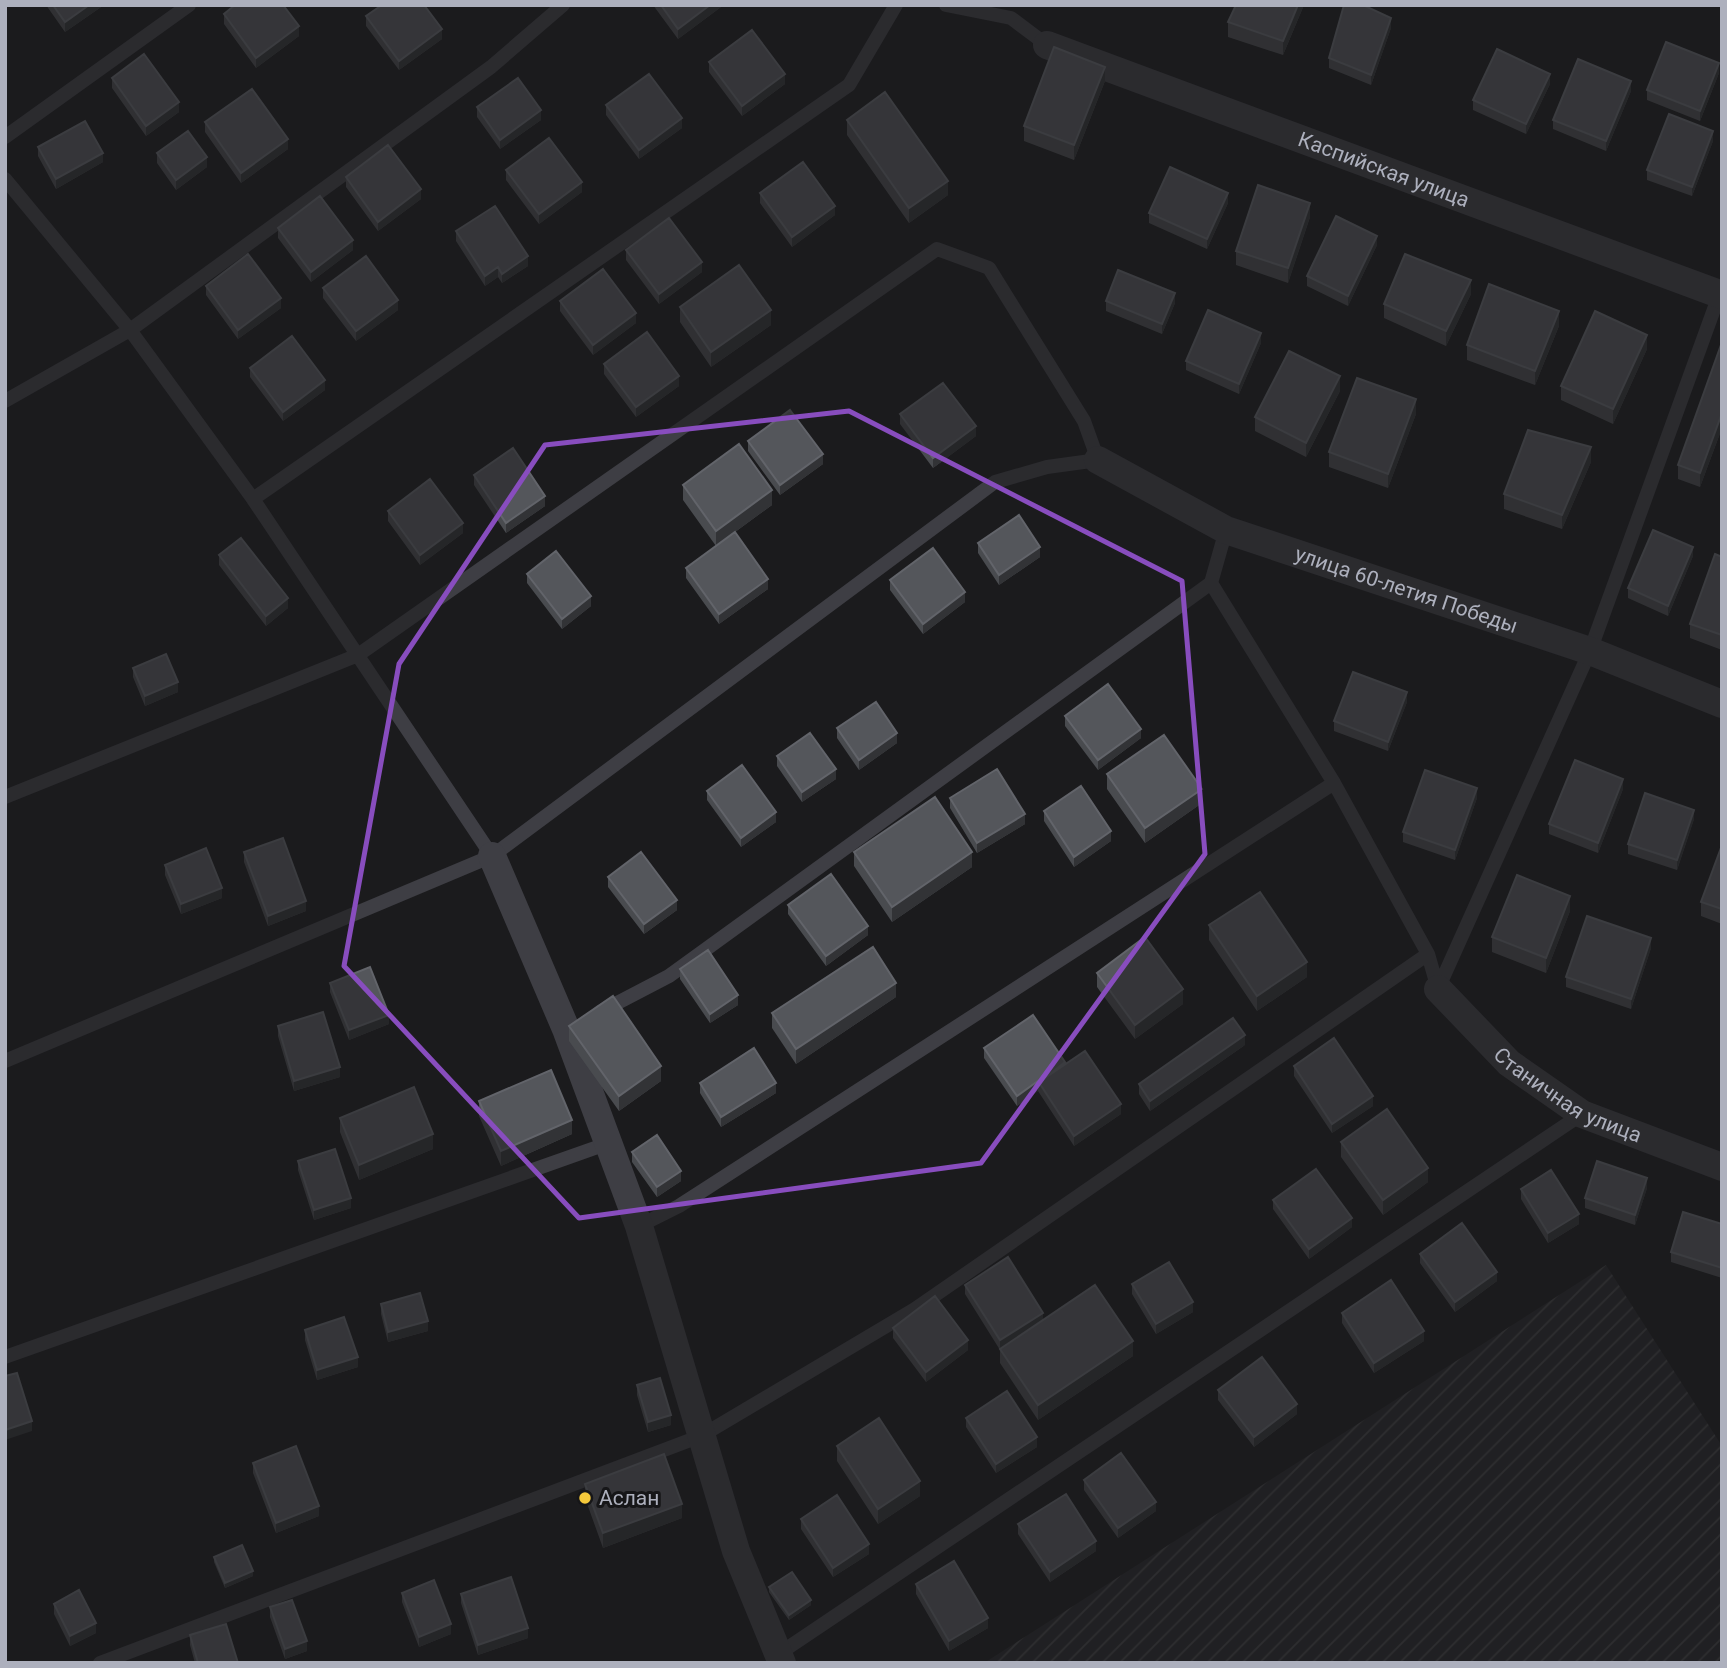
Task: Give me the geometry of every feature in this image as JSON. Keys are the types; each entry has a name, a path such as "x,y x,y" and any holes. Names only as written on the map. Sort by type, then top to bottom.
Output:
{"street":[{"name":"Каспийская улица","path":"1047,45 1721,293"},
{"name":"улица 60-летия Победы","path":"1098,460 1226,530 1590,650 1722,704"},
{"path":"492,856 577,1023 609,1143 639,1226 736,1551 781,1658"},
{"name":"Станичная улица","path":"1438,989 1509,1063 1582,1114 1722,1167"}],"lane":[{"path":"5,137 189,5"},
{"path":"5,401 130,331 491,67 563,5"},
{"path":"253,499 849,85 897,5"},
{"path":"946,5 1011,18 1047,45"},
{"path":"5,179 130,331 253,499 313,593 358,655 492,856"},
{"path":"5,797 358,655 937,249 989,268 1084,421 1098,460 1046,467 995,482 492,856 5,1061"},
{"path":"1438,989 1590,650 1721,293"},
{"path":"577,1023 669,976 1211,583 1226,530"},
{"path":"1211,583 1334,783 1428,954 1438,989"},
{"path":"639,1226 679,1206 1334,783"},
{"path":"100,1663 701,1436 915,1310 1428,954"},
{"path":"781,1658 1582,1114"},
{"path":"5,1357 609,1143"}],"highlighted area":[{"path":"849,411 1182,581 1205,854 981,1163 579,1218 344,966 399,664 545,445"}],"shaded area":[{"path":"1606,1265 1722,1446 1722,1660 1715,1663 984,1663"}],"building":[{"path":"53,5 89,5 65,22"},
{"path":"235,5 283,5 299,26 256,58 224,14"},
{"path":"382,5 424,5 442,29 399,61 366,16"},
{"path":"661,5 710,5 678,29"},
{"path":"1236,5 1298,5 1283,41 1228,22"},
{"path":"1344,5 1363,5 1391,18 1371,75 1329,58"},
{"path":"752,30 785,74 742,106 709,62"},
{"path":"1666,42 1719,63 1700,111 1647,90"},
{"path":"1054,47 1105,67 1074,145 1024,126"},
{"path":"1497,49 1550,74 1526,124 1473,100"},
{"path":"144,54 179,102 146,126 112,78"},
{"path":"1578,59 1631,81 1606,141 1553,120"},
{"path":"649,74 682,118 639,150 606,105"},
{"path":"518,78 541,110 500,140 477,107"},
{"path":"252,89 288,139 241,173 205,122"},
{"path":"885,92 948,181 909,208 847,120"},
{"path":"1669,114 1713,131 1692,187 1647,170"},
{"path":"85,121 103,153 56,179 38,147"},
{"path":"188,131 207,157 176,180 157,153"},
{"path":"549,138 582,182 539,214 506,170"},
{"path":"388,145 421,189 378,222 346,177"},
{"path":"803,162 835,206 792,237 760,193"},
{"path":"1170,167 1228,193 1207,239 1149,213"},
{"path":"1258,185 1310,203 1288,268 1236,251"},
{"path":"320,196 353,240 311,272 278,228"},
{"path":"495,206 528,256 502,274 498,267 485,276 456,231"},
{"path":"1336,216 1377,236 1348,296 1307,276"},
{"path":"669,218 702,262 659,294 626,250"},
{"path":"248,254 281,298 238,330 206,286"},
{"path":"1405,254 1471,280 1446,331 1384,304"},
{"path":"366,256 398,300 356,331 323,288"},
{"path":"739,265 771,310 711,352 680,307"},
{"path":"603,269 636,313 593,345 560,301"},
{"path":"1118,270 1175,293 1162,324 1106,301"},
{"path":"1489,284 1559,311 1535,371 1467,345"},
{"path":"1208,310 1261,333 1239,384 1186,361"},
{"path":"1595,311 1647,335 1613,409 1561,386"},
{"path":"647,332 679,376 636,407 604,364"},
{"path":"292,336 325,380 283,412 250,368"},
{"path":"1722,342 1722,413 1700,473 1678,465"},
{"path":"1289,351 1340,376 1306,443 1255,417"},
{"path":"1357,378 1416,399 1388,474 1329,452"},
{"path":"943,383 976,426 933,458 900,414"},
{"path":"790,410 823,454 780,485 748,441"},
{"path":"1528,430 1591,447 1562,515 1504,494"},
{"path":"739,444 772,490 716,531 683,485"},
{"path":"513,448 545,496 506,523 474,475"},
{"path":"430,479 463,523 420,555 388,511"},
{"path":"1019,515 1040,547 999,575 978,543"},
{"path":"1653,530 1693,547 1668,606 1628,588"},
{"path":"735,532 768,579 719,614 686,568"},
{"path":"241,538 288,598 266,616 219,555"},
{"path":"933,548 965,592 923,624 890,580"},
{"path":"556,551 591,596 562,619 527,574"},
{"path":"1715,554 1722,557 1722,635 1690,624"},
{"path":"166,654 178,682 145,696 133,668"},
{"path":"1353,672 1407,692 1388,742 1334,721"},
{"path":"1108,684 1141,729 1098,760 1065,716"},
{"path":"876,702 897,733 859,760 837,728"},
{"path":"810,733 836,769 802,792 777,756"},
{"path":"1164,735 1202,789 1145,828 1107,774"},
{"path":"1575,760 1623,779 1598,843 1549,824"},
{"path":"742,765 776,812 741,838 707,791"},
{"path":"997,769 1025,814 977,843 950,798"},
{"path":"1425,770 1477,788 1455,850 1403,832"},
{"path":"1081,786 1111,831 1074,857 1044,811"},
{"path":"1645,793 1694,810 1677,860 1628,844"},
{"path":"935,797 972,852 892,907 854,852"},
{"path":"283,838 306,901 268,916 244,852"},
{"path":"1722,845 1722,909 1701,902"},
{"path":"206,848 222,888 181,904 165,865"},
{"path":"641,852 677,900 644,924 608,877"},
{"path":"831,874 868,926 826,956 788,905"},
{"path":"1517,875 1570,896 1546,958 1492,937"},
{"path":"1260,892 1307,962 1257,996 1209,925"},
{"path":"1587,916 1651,938 1631,999 1566,977"},
{"path":"1145,937 1183,989 1135,1025 1097,973"},
{"path":"873,947 896,983 796,1049 772,1013"},
{"path":"708,950 738,995 710,1014 680,969"},
{"path":"370,967 389,1015 349,1030 330,983"},
{"path":"613,996 661,1066 619,1096 569,1026"},
{"path":"323,1012 340,1067 294,1081 278,1026"},
{"path":"1033,1015 1065,1062 1045,1078 1085,1051 1121,1104 1074,1136 1038,1081 1017,1096 984,1048"},
{"path":"1233,1018 1245,1035 1150,1101 1139,1084"},
{"path":"1334,1038 1373,1096 1332,1124 1294,1066"},
{"path":"754,1048 776,1083 721,1117 700,1083"},
{"path":"551,1070 572,1120 501,1151 479,1101"},
{"path":"414,1087 433,1134 359,1165 340,1118"},
{"path":"1387,1109 1428,1168 1383,1200 1341,1142"},
{"path":"657,1135 681,1171 657,1187 632,1152"},
{"path":"335,1149 351,1198 314,1210 298,1161"},
{"path":"1597,1161 1647,1178 1635,1215 1585,1198"},
{"path":"1316,1169 1352,1218 1309,1249 1273,1200"},
{"path":"1551,1170 1579,1214 1548,1233 1521,1189"},
{"path":"1683,1212 1722,1224 1722,1268 1671,1252"},
{"path":"1462,1223 1497,1272 1455,1302 1420,1254"},
{"path":"1008,1257 1043,1313 1000,1340 965,1285"},
{"path":"1169,1262 1193,1302 1156,1324 1132,1284"},
{"path":"1391,1280 1424,1331 1374,1363 1342,1313"},
{"path":"1095,1285 1133,1341 1038,1405 1000,1349"},
{"path":"420,1293 428,1321 388,1332 381,1304"},
{"path":"935,1296 968,1340 926,1372 893,1328"},
{"path":"344,1317 358,1357 317,1370 305,1330"},
{"path":"1262,1357 1297,1404 1254,1437 1218,1390"},
{"path":"17,1373 32,1421 5,1430 5,1376"},
{"path":"660,1378 671,1415 648,1422 637,1385"},
{"path":"1007,1391 1037,1437 996,1464 966,1418"},
{"path":"879,1418 920,1481 878,1509 837,1446"},
{"path":"296,1446 319,1506 276,1523 253,1463"},
{"path":"1121,1453 1156,1502 1118,1528 1084,1480"},
{"path":"664,1454 682,1504 603,1533 585,1484"},
{"path":"1066,1494 1096,1541 1050,1572 1018,1524"},
{"path":"837,1495 869,1544 833,1568 801,1519"},
{"path":"242,1545 253,1571 225,1583 214,1557"},
{"path":"954,1561 988,1618 949,1641 916,1584"},
{"path":"792,1572 811,1600 789,1615 769,1587"},
{"path":"511,1577 528,1628 478,1645 461,1594"},
{"path":"434,1580 451,1624 419,1637 402,1593"},
{"path":"79,1590 96,1623 70,1636 54,1604"},
{"path":"292,1600 307,1641 285,1649 270,1607"},
{"path":"226,1624 238,1663 198,1663 190,1635"}],"place":[{"name":"Аслан","path":"585,1498"}]}
